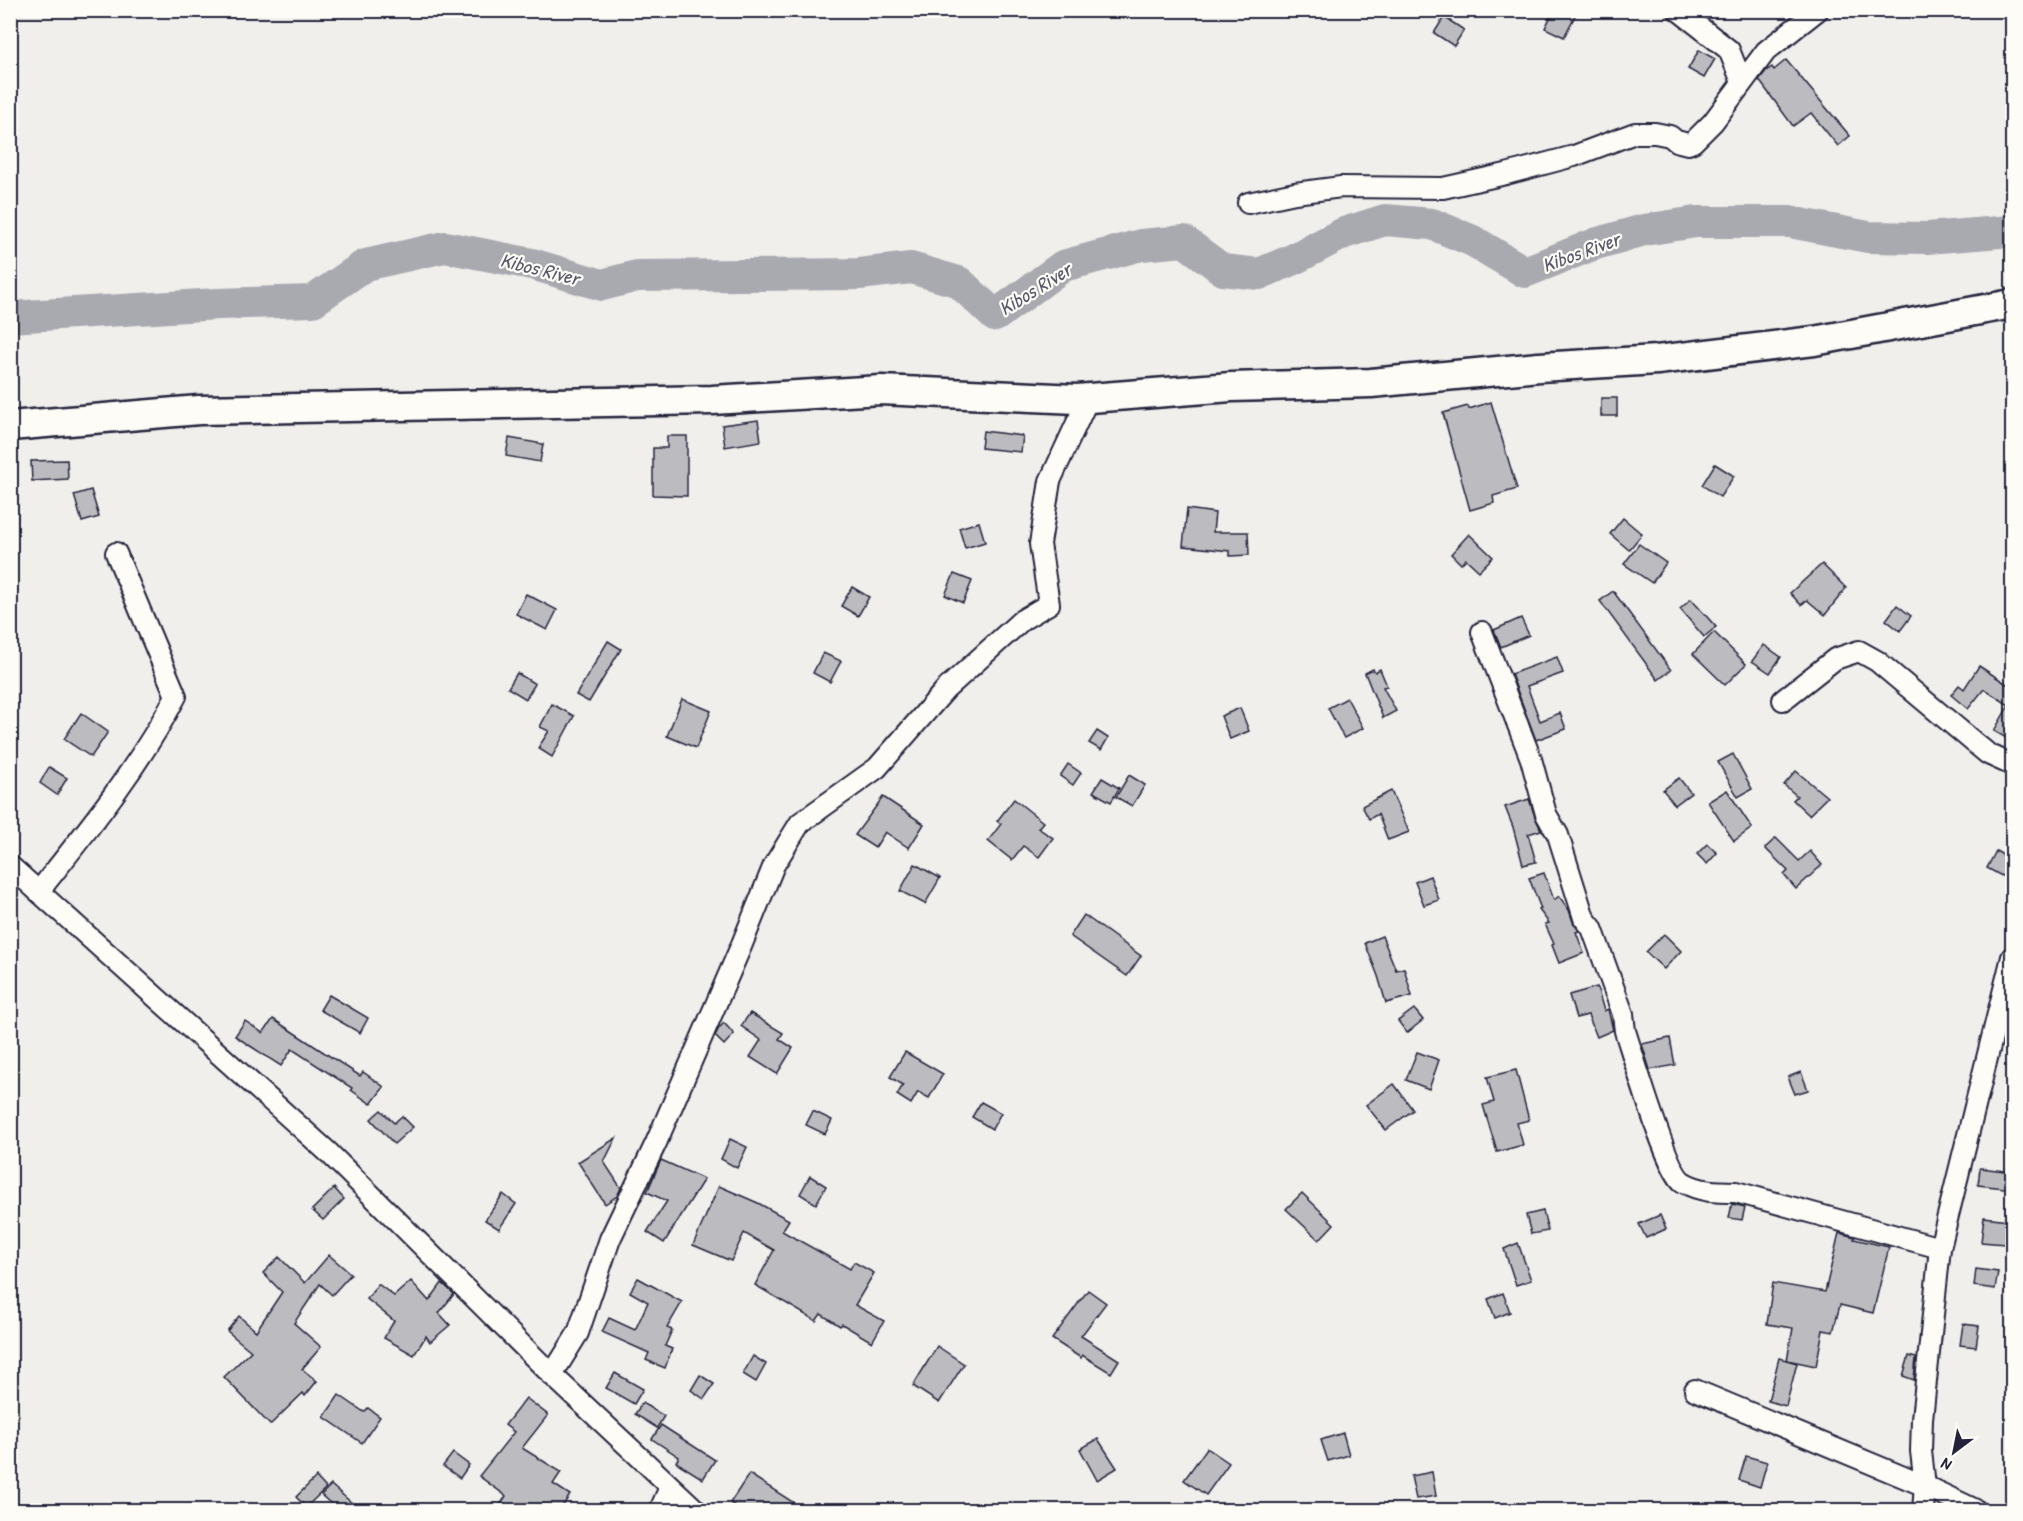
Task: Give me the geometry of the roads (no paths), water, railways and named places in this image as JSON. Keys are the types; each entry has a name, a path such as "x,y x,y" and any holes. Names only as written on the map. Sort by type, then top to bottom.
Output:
{"main road":[{"path":"10,426 199,410 712,400 881,390 1088,399 1231,387 1371,384 1539,367 1657,360 1814,341 2013,304"}],"street":[{"path":"1678,10 1729,50 1742,82"},
{"path":"1248,203 1295,193 1341,187 1443,188 1574,156 1635,133 1655,133 1688,144 1693,142 1713,122 1766,51 1818,10"},
{"path":"552,1375 578,1333 610,1239 656,1143 774,865 800,823 878,768 946,689 1022,620 1049,604 1040,544 1050,481 1088,399"},
{"path":"39,891 118,792 160,726 176,696 117,553"},
{"path":"1482,632 1531,759 1546,814 1558,835 1584,918 1592,928 1623,1014 1625,1031 1663,1148 1680,1181 1707,1192 1736,1192 1940,1248"},
{"path":"1783,700 1835,659 1858,651 1877,661 1988,754 2013,765"},
{"path":"10,866 329,1153 552,1375 696,1510"},
{"path":"1923,1510 1922,1419 1940,1248 2013,957"},
{"path":"1695,1390 1976,1510"},
{"path":"660,1510 670,1487"}],"waterway":[{"name":"Kibos River","path":"10,317 218,304 313,301 365,265 445,247 532,264 602,285 637,276 859,274 911,268 959,282 995,316 1063,266 1141,245 1184,241 1223,270 1259,274 1344,233 1385,220 1432,224 1473,241 1525,272 1595,244 1644,230 1696,222 1790,222 1868,237 1927,238 2012,231"}]}
